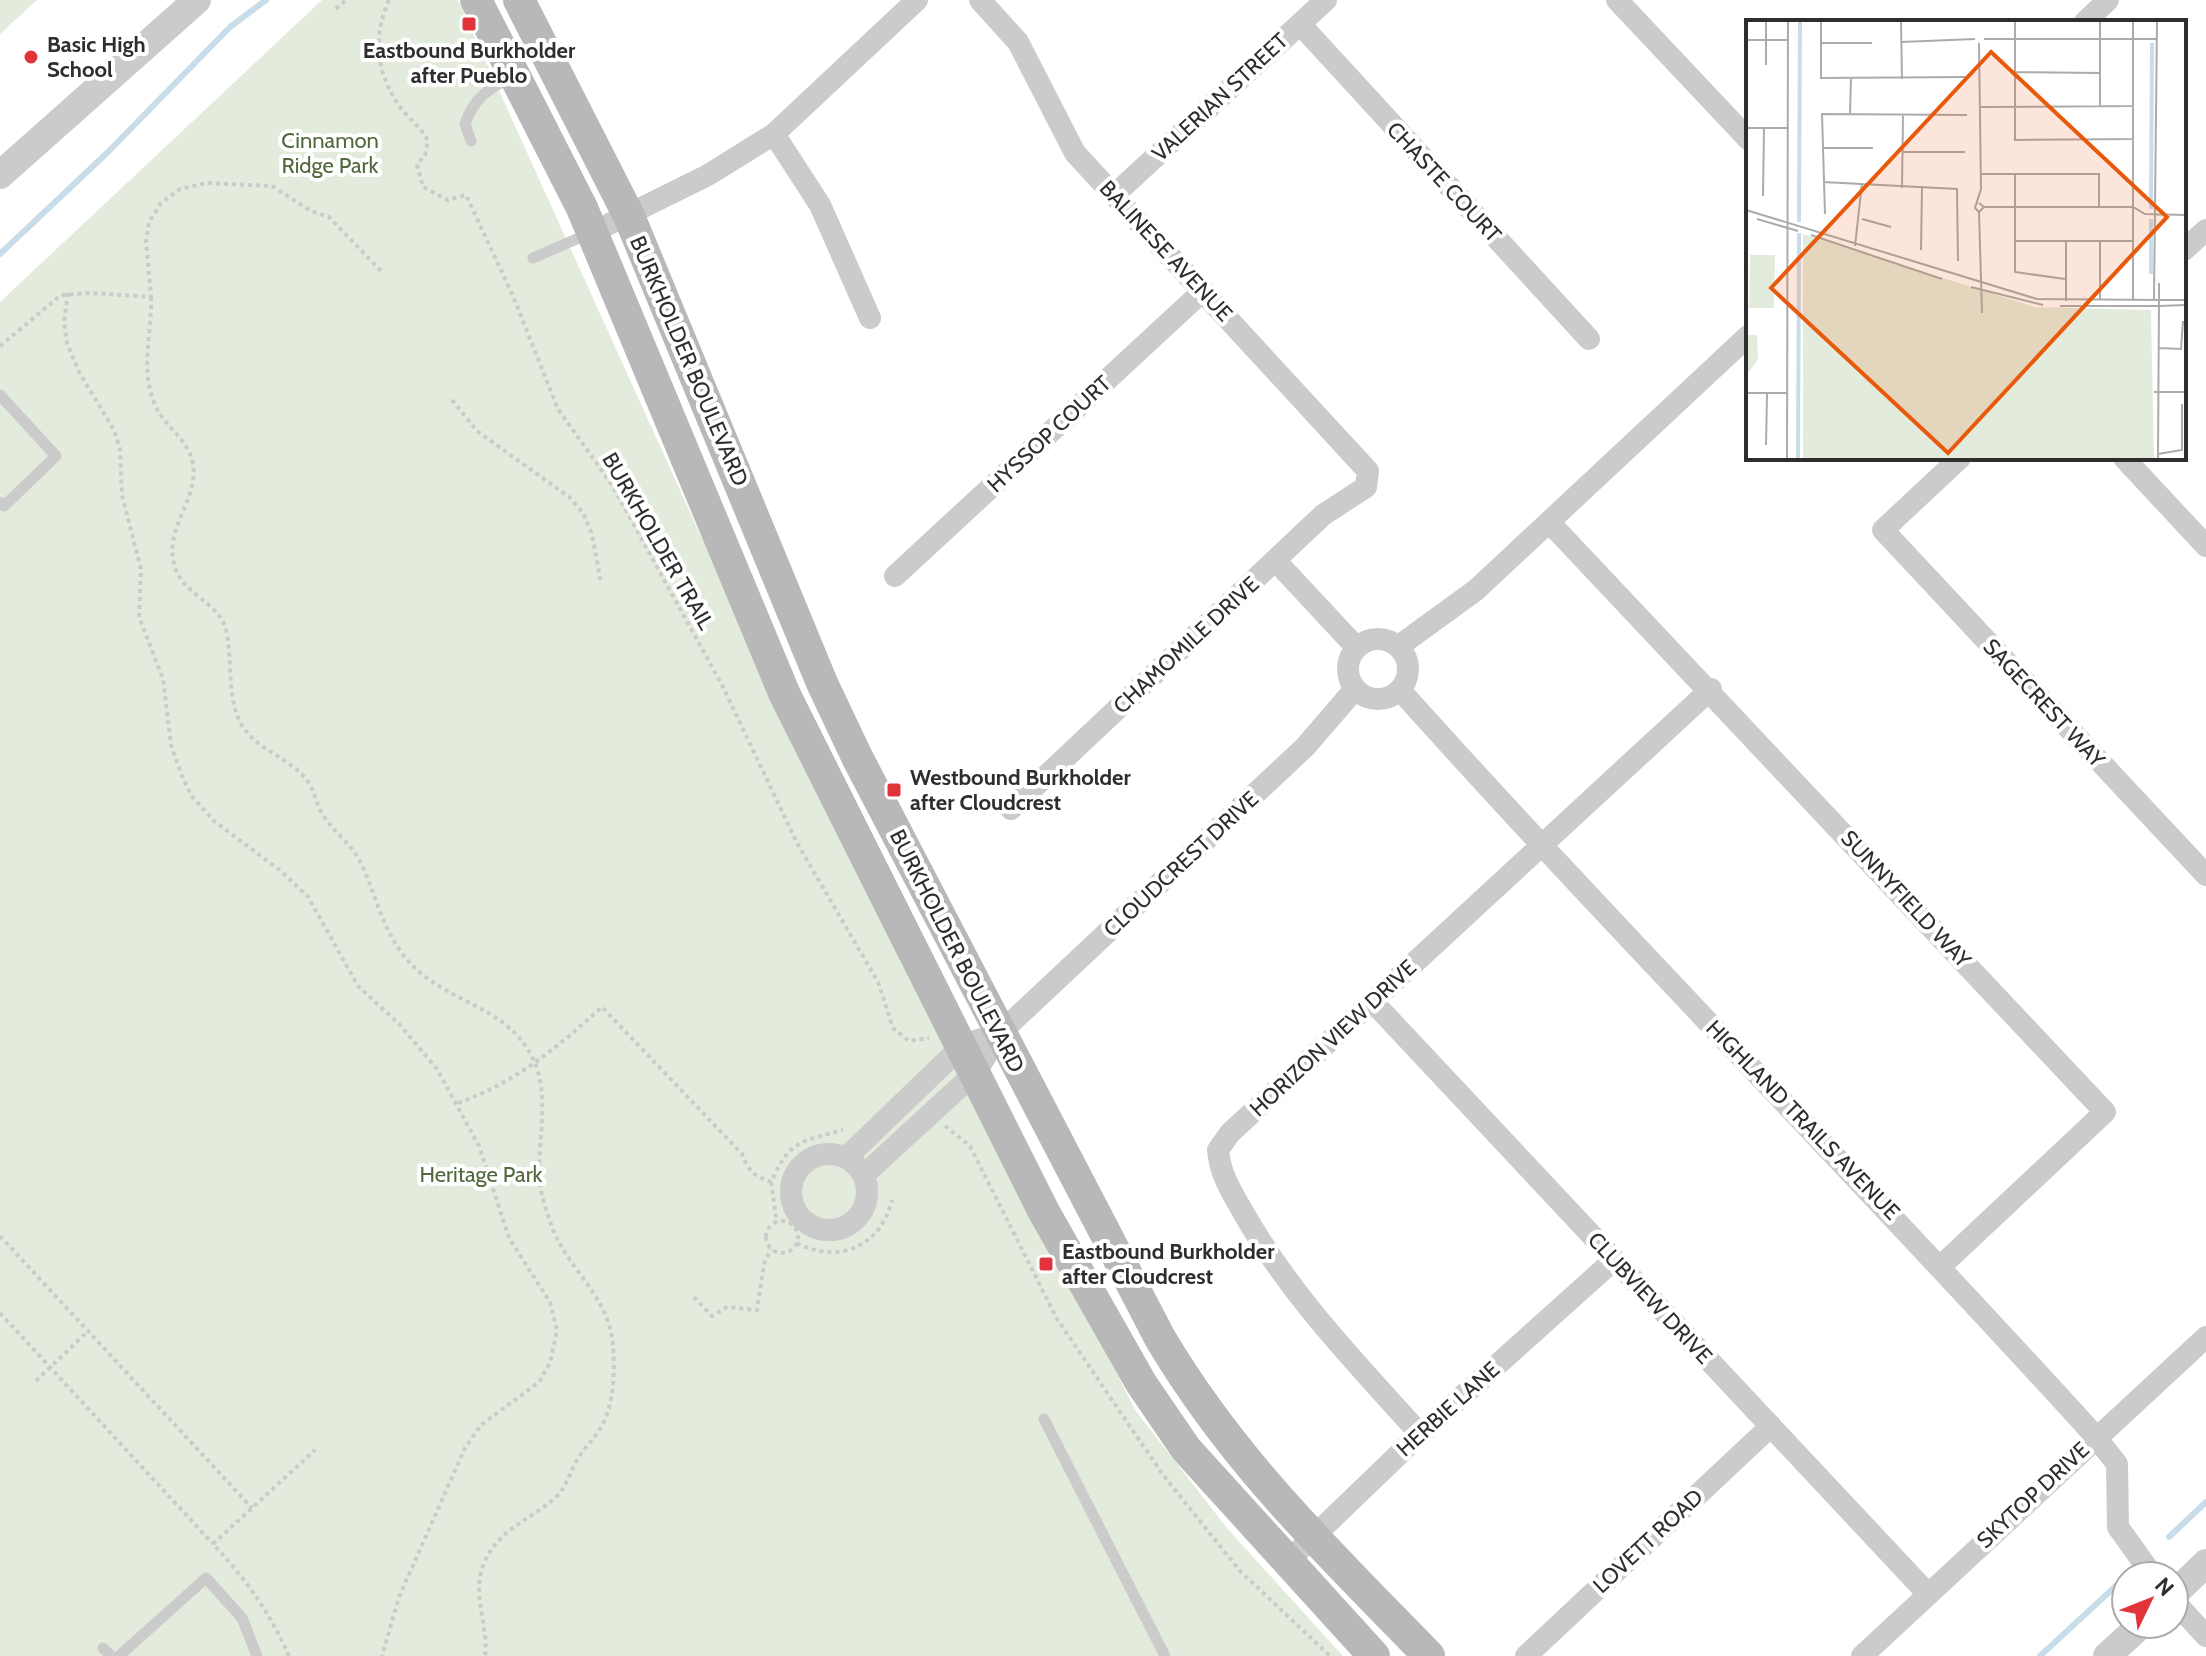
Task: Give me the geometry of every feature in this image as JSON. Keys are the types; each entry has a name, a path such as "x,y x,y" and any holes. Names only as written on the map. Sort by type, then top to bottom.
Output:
{"main road":[{"name":"BURKHOLDER BOULEVARD","path":"476,0 593,232 785,695 958,1053 1044,1212 1141,1383 1186,1449 1286,1563 1374,1656"},
{"name":"BURKHOLDER BOULEVARD","path":"519,0 629,216 822,683 1000,1033 1187,1384 1250,1469 1429,1656"}],"street":[{"path":"0,175 197,0"},
{"path":"593,232 708,175 774,134 917,0"},
{"name":"BALINESE AVENUE","path":"980,0 1018,42 1075,153 1368,471 1366,487"},
{"name":"VALERIAN STREET","path":"1114,195 1326,0"},
{"path":"1617,0 1746,137"},
{"path":"2087,20 2108,0"},
{"name":"CHASTE COURT","path":"1300,24 1589,339"},
{"path":"774,134 820,205 870,318"},
{"path":"2186,248 2206,230"},
{"name":"HYSSOP COURT","path":"895,576 1203,291"},
{"path":"1399,646 1476,590 1746,338"},
{"name":"SAGECREST WAY","path":"1958,460 1883,530 2206,875"},
{"path":"2126,460 2206,546"},
{"name":"CHAMOMILE DRIVE","path":"1011,809 1323,515 1366,487"},
{"name":"SUNNYFIELD WAY","path":"1550,523 1711,689 2105,1112 1941,1266"},
{"path":"1275,560 1356,647"},
{"path":"1370,639 1385,639 1399,646 1409,668 1400,690 1377,699 1355,689 1347,668 1356,647 1370,639"},
{"name":"CLOUDCREST DRIVE","path":"847,1157 958,1053 1000,1033 1305,747 1355,689"},
{"name":"HORIZON VIEW DRIVE","path":"1420,1434 1310,1313 1256,1235 1220,1171 1218,1150 1230,1133 1711,689"},
{"name":"HIGHLAND TRAILS AVENUE","path":"1400,690 1541,845 1941,1266 2095,1436 2117,1464 2118,1527 2142,1560"},
{"name":"CLUBVIEW DRIVE","path":"1373,1002 1928,1594"},
{"name":"CLOUDCREST DRIVE","path":"864,1175 958,1053"},
{"path":"823,1153 847,1157 864,1175 868,1186 864,1208 849,1225 839,1229 817,1228 799,1216 791,1195 791,1184 802,1165 823,1153"},
{"name":"HERBIE LANE","path":"1286,1563 1420,1434 1614,1260"},
{"name":"SKYTOP DRIVE","path":"1862,1656 2095,1436 2206,1337"},
{"name":"LOVETT ROAD","path":"1526,1656 1771,1426"},
{"path":"2190,1578 2206,1563"},
{"path":"2190,1618 2206,1636"},
{"path":"2107,1656 2124,1640"}],"lane":[{"path":"471,141 465,124 471,106 483,92 514,75"},
{"path":"533,258 593,232"},
{"path":"0,395 56,456 4,506 0,502"},
{"path":"1044,1419 1165,1656"},
{"path":"119,1656 206,1578 242,1618 257,1656"}],"path":[{"path":"336,9 346,0"},
{"name":"BURKHOLDER TRAIL","path":"389,0 380,23 380,67 387,89 428,141 425,155 417,165 423,187 448,200 466,195 513,296 558,409 612,485 724,689 797,843 878,982 893,1028 909,1041 931,1038 958,1053"},
{"path":"381,271 329,217 311,211 272,186 206,183 180,189 161,203 149,222 146,241 152,327 145,360 147,384 157,411 182,440 192,460 193,485 176,523 171,544 173,564 180,580 221,618 228,633 227,671 238,718 260,748 308,780 327,822 346,839 361,863 383,919 400,951 415,969 452,997 496,1015 519,1034 536,1065 541,1092 539,1178 552,1227 566,1254 585,1276 608,1319 613,1343 614,1378 607,1415 576,1463 568,1484 552,1501 503,1533 485,1561 477,1586 485,1656"},
{"path":"0,346 53,298 68,293 151,297"},
{"path":"68,293 64,322 67,343 79,372 114,430 120,449 122,495 141,569 139,617 163,679 171,745 191,795 214,821 281,871 308,897 358,986 400,1025 437,1069 479,1146 509,1238 550,1302 557,1330 550,1363 539,1382 481,1425 465,1448 399,1597 382,1656"},
{"path":"452,400 477,431 569,497 583,513 592,534 601,583"},
{"path":"458,1103 490,1091 536,1065 602,1007 742,1154 748,1169 756,1177 771,1182"},
{"path":"777,1222 771,1199 771,1182 781,1159 800,1141 842,1131 850,1124"},
{"path":"797,1243 823,1253 849,1251 863,1245 881,1228 892,1200"},
{"path":"694,1297 712,1316 727,1307 757,1310 764,1264 771,1249 766,1236 769,1228 777,1222 792,1224 797,1233 797,1243 786,1253 771,1249"},
{"path":"0,1236 252,1508"},
{"path":"1026,1260 1033,1255"},
{"path":"0,1313 252,1587 274,1622 289,1656"},
{"path":"36,1381 88,1331"},
{"path":"213,1544 315,1450"}],"green space":[{"path":"0,0 37,0 0,34"},
{"name":"Heritage Park","path":"322,0 458,0 698,530 1135,1410 1227,1528 1343,1656 0,1656 0,302"}],"waterway":[{"path":"0,254 107,153 230,27 266,0"},
{"path":"2169,1537 2206,1502"},
{"path":"2040,1656 2110,1591"}],"place":[{"name":"Eastbound Burkholder after Pueblo","path":"469,24"},
{"name":"Basic High School","path":"31,57"},
{"name":"Westbound Burkholder after Cloudcrest","path":"894,790"},
{"name":"Eastbound Burkholder after Cloudcrest","path":"1046,1264"}],"park label":[{"name":"Cinnamon Ridge Park","path":"330,152"}]}
